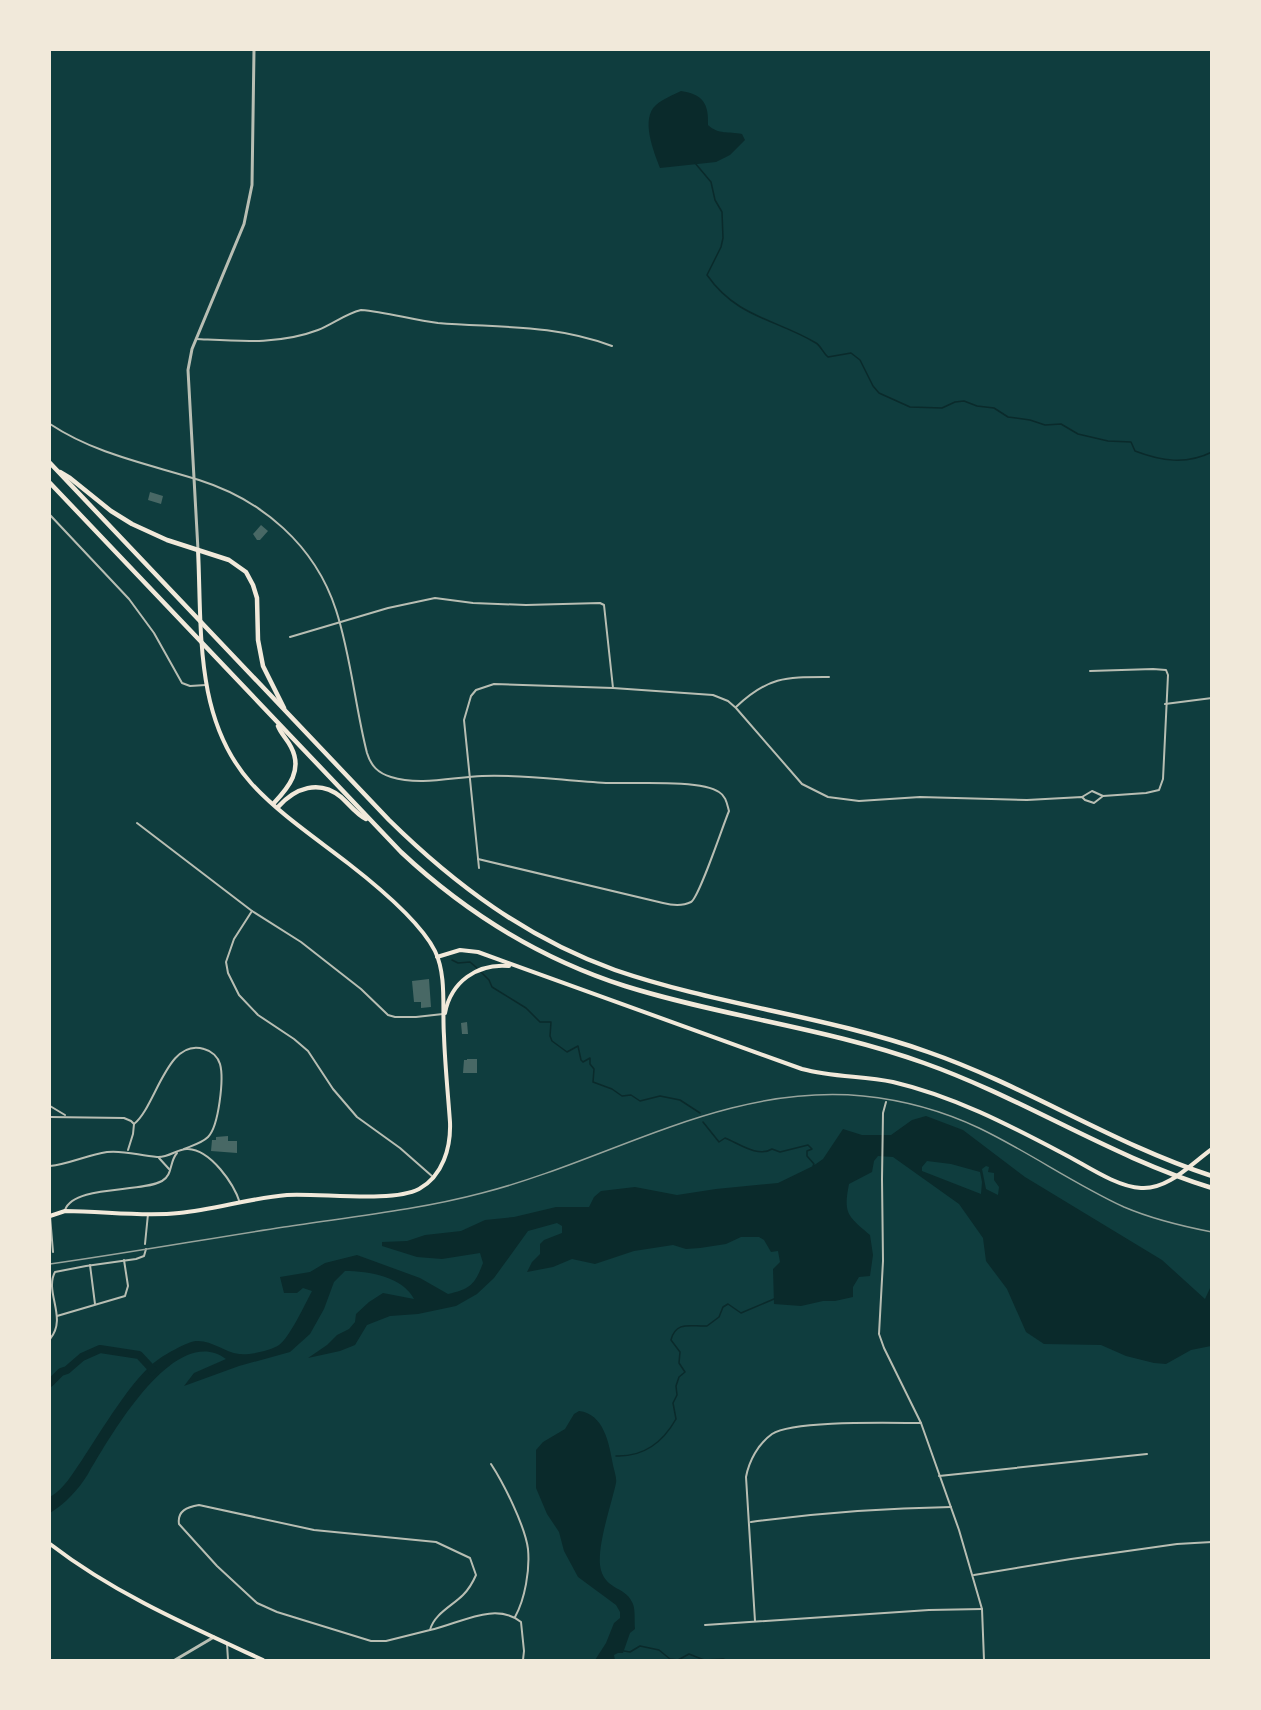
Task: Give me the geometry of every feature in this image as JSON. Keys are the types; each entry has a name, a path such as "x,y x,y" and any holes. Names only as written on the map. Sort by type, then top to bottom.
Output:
{"highway":[{"path":"50,463 384,815 445,872 505,916 551,942 600,964 643,979 852,1029 930,1053 993,1078 1170,1162 1212,1176"},
{"path":"56,470 132,524 167,540 223,557 246,572 254,585 257,598 258,640 266,675 287,713"},
{"path":"50,483 413,863 460,902 512,935 567,963 639,990 863,1044 926,1064 988,1089 1163,1171 1212,1188"},
{"path":"276,721 292,748 296,768 290,786 276,805"},
{"path":"276,805 301,789 324,788 336,793 361,816 372,821"}],"main road":[{"path":"51,1215 65,1211 148,1214 191,1212 288,1195 399,1194 418,1189 433,1176 445,1158 450,1138 442,983 437,957 426,937 387,896 251,783 228,751 216,724 206,685 198,550"},
{"path":"437,957 460,950 471,950 802,1069 832,1076 894,1083 964,1104 1131,1187 1148,1188 1160,1185 1212,1149"},
{"path":"443,1023 450,996 458,985 473,973 490,966 503,965 530,972"},
{"path":"50,1544 117,1590 263,1660"}],"street":[{"path":"198,550 188,370 196,339 244,224 249,204 252,175 254,50"},
{"path":"196,339 241,342 277,340 318,330 348,313 361,310 438,323 545,329 578,335 612,346"},
{"path":"50,424 112,454 227,489 268,514 301,545 317,568 330,595 340,623 364,740 373,766 383,774 403,780 484,776 608,783 682,784 717,790 726,800 729,812 694,900 690,903 671,904 478,859"},
{"path":"50,515 134,604 154,633 182,682 190,686 206,685"},
{"path":"290,637 388,608 435,598 472,603 600,603 604,605 607,617 613,688"},
{"path":"479,868 464,720 471,696 484,686 508,683 713,695 728,701 736,708 802,784 828,797 859,801 920,797 1027,800 1082,797 1092,792 1103,796 1159,790 1162,784 1168,675 1166,670 1090,671"},
{"path":"736,708 761,686 780,679 829,677"},
{"path":"1165,704 1212,698"},
{"path":"1082,797 1094,803 1103,796"},
{"path":"137,823 252,911 301,942 361,989 388,1015 416,1017 443,1014"},
{"path":"252,911 234,939 226,962 228,974 239,994 258,1016 294,1039 308,1051 333,1089 357,1117 433,1176"},
{"path":"50,1166 78,1158 127,1151 162,1157 203,1140 210,1134 218,1109 221,1088 220,1064 207,1049 192,1048 178,1055 167,1070 144,1114 134,1124 132,1139 127,1151"},
{"path":"886,1102 882,1156 884,1252 879,1334 921,1423 973,1575 982,1609 984,1660"},
{"path":"50,1106 57,1112 69,1116"},
{"path":"50,1117 124,1118 134,1124"},
{"path":"184,1149 200,1153 217,1167 233,1185 240,1203"},
{"path":"65,1211 68,1205 81,1197 164,1181 170,1172 171,1162 179,1151"},
{"path":"153,1156 164,1161 170,1172"},
{"path":"146,1244 148,1214"},
{"path":"51,1215 53,1252"},
{"path":"50,1339 55,1330 57,1316 52,1293 53,1277 56,1272 140,1258 146,1253 146,1249"},
{"path":"57,1316 122,1298 127,1293 128,1286 124,1260"},
{"path":"90,1265 95,1305"},
{"path":"755,1621 746,1477 753,1456 771,1434 785,1428 815,1425 921,1423"},
{"path":"939,1476 1147,1454"},
{"path":"491,1464 519,1521 528,1552 523,1602 515,1617"},
{"path":"430,1630 435,1619 462,1596 471,1586 476,1575 475,1566 470,1558 449,1547 423,1540 314,1530 199,1505 188,1507 180,1515 179,1524 198,1547 241,1590 267,1608 371,1641 386,1641 430,1630 489,1613 503,1612 521,1622 523,1660"},
{"path":"750,1522 868,1509 951,1507"},
{"path":"973,1575 1177,1544 1212,1542"},
{"path":"705,1625 982,1609"},
{"path":"175,1660 214,1637"},
{"path":"227,1644 228,1660"}],"water":[{"path":"681,91 689,92 703,101 706,106 708,125 712,128 742,134 745,140 730,155 716,162 660,168 650,136 649,118 656,105"},
{"path":"926,1116 963,1130 1025,1177 1162,1260 1205,1299 1211,1286 1211,1346 1191,1350 1166,1364 1126,1356 1101,1345 1044,1344 1026,1332 1007,1289 986,1261 983,1238 959,1204 893,1157 878,1156 874,1161 872,1172 849,1184 847,1208 849,1214 870,1235 873,1255 870,1276 859,1277 853,1287 853,1297 801,1306 774,1304 773,1269 780,1262 778,1251 771,1252 764,1240 759,1237 741,1237 726,1244 700,1248 686,1249 673,1245 634,1251 595,1264 572,1259 553,1267 527,1272 532,1262 540,1254 540,1244 562,1233 562,1226 557,1223 528,1231 494,1278 477,1294 456,1306 418,1314 390,1316 367,1325 355,1345 308,1358 337,1335 349,1329 355,1322 356,1314 383,1293 414,1299 409,1291 394,1280 364,1272 345,1271 334,1282 324,1309 310,1334 290,1352 239,1366 184,1386 194,1373 226,1359 206,1352 185,1356 165,1369 127,1412 80,1485 66,1501 50,1513 50,1497 68,1480 128,1391 159,1359 171,1351 196,1341 207,1342 234,1353 244,1354 270,1349 283,1341 312,1291 303,1288 297,1293 284,1293 280,1277 310,1272 325,1263 357,1255 420,1278 448,1294 467,1288 474,1281 483,1263 480,1253 442,1259 417,1257 382,1246 382,1242 407,1241 425,1235 461,1231 485,1220 514,1217 556,1207 589,1207 594,1197 601,1191 635,1187 677,1195 778,1183 823,1159 843,1129 862,1135 891,1135 912,1120","holes":["927,1161 951,1164 980,1172 981,1194 922,1171","989,1167 988,1172 994,1173 994,1180 999,1187 998,1195 986,1189 982,1169"]},
{"path":"579,1411 594,1418 604,1431 616,1476 601,1546 600,1565 605,1579 629,1597 632,1602 635,1629 630,1633 623,1653 614,1655 615,1660 595,1660 606,1643 614,1623 620,1618 620,1612 616,1605 578,1577 564,1551 559,1532 547,1514 536,1488 536,1450 543,1442 565,1429 574,1414"}],"building":[{"path":"150,492 163,496 161,504 148,500"},
{"path":"261,525 268,531 260,540 257,540 253,534"},
{"path":"429,979 431,1007 421,1008 421,1002 414,1002 412,981"},
{"path":"467,1022 468,1034 462,1034 461,1023"},
{"path":"477,1059 477,1073 463,1073 464,1060"},
{"path":"228,1136 228,1141 237,1141 237,1153 211,1151 212,1140 216,1140 216,1137"}],"waterway":[{"path":"695,163 711,182 715,200 722,212 721,247 707,275 719,289 744,309 816,343 828,357 851,353 860,360 879,393 910,407 942,408 964,401 977,406 994,408 1008,417 1045,425 1061,424 1078,434 1108,441 1131,442 1135,451 1164,459 1193,459 1212,452"},
{"path":"452,960 458,963 470,962 477,968"},
{"path":"481,972 492,987 526,1008 540,1022 551,1022 552,1041 567,1052 578,1046 581,1060 583,1062 590,1058 590,1064 594,1069 593,1082 612,1089 622,1096 631,1095 640,1101 660,1096 680,1100 700,1113"},
{"path":"703,1122 719,1142 725,1138 754,1151 772,1149 780,1152 808,1145 812,1149 807,1151 807,1156 814,1164 813,1166"},
{"path":"616,1456 626,1456 643,1451 665,1435 676,1419 673,1403 677,1395 676,1386 679,1377 685,1372 679,1363 680,1352 671,1340 677,1330 685,1326 707,1326 719,1317 723,1307 728,1304 741,1313 774,1299"},
{"path":"50,1383 82,1357 100,1349 139,1355 152,1371"},
{"path":"624,1651 630,1652 640,1646 659,1650 670,1659 678,1660 689,1654 704,1660 726,1660"}],"railway":[{"path":"50,1264 384,1213 458,1199 530,1179 669,1127 716,1112 763,1101 812,1095 863,1096 908,1103 937,1111 998,1137 1124,1207 1167,1222 1212,1232"}]}
